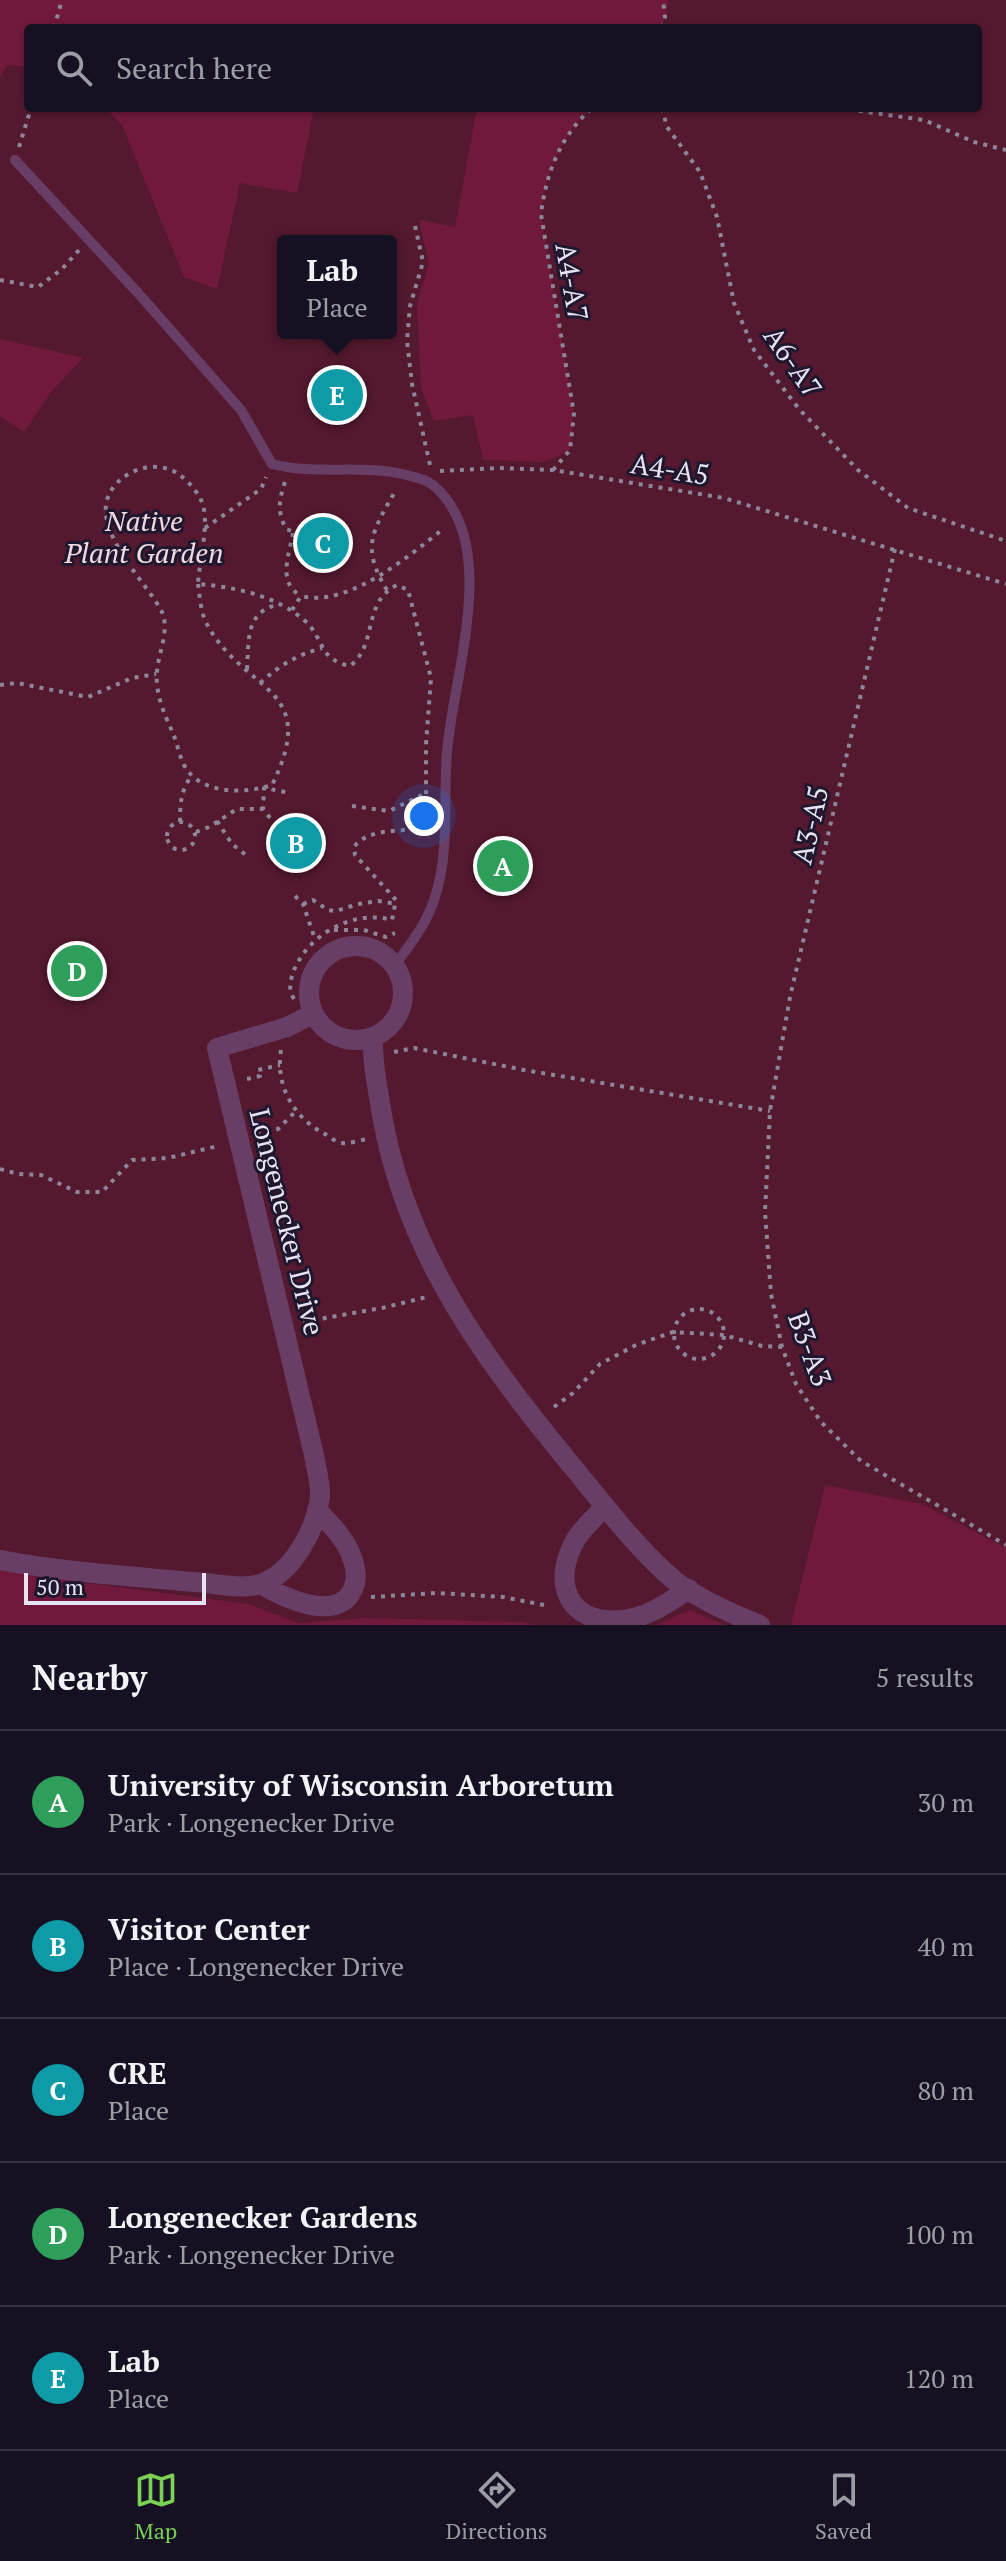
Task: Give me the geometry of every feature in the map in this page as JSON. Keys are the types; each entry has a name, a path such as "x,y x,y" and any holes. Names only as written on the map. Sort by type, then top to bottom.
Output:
{"street":[{"path":"373,1047 346,1040 321,1026 313,1014 309,999 315,969 325,957 354,945 369,947 383,954 395,965 401,977 402,1006 396,1019 373,1047 386,1136 418,1238 445,1293 484,1354 535,1421 605,1506 674,1580 739,1617 760,1625"},
{"name":"Longenecker Drive","path":"313,1014 287,1027 217,1048 314,1455 320,1494 317,1510"},
{"path":"605,1506 578,1536 565,1561 564,1586 571,1605 592,1618 622,1621 646,1614 689,1589"},
{"path":"0,1560 141,1577 240,1586 261,1584 282,1571 299,1550 317,1510 351,1554 357,1581 349,1597 330,1606 291,1600 261,1584"}],"lane":[{"path":"15,160 241,410 272,464 289,468 392,471 430,482 445,497 464,531 471,589 447,753 443,864 422,930 395,965"}],"path":[{"path":"55,24 62,0"},
{"path":"663,0 663,24"},
{"path":"15,160 30,112"},
{"name":"A4-A7","path":"553,470 570,450 574,414 541,214 545,182 559,151 579,119 587,112"},
{"name":"A6-A7","path":"663,112 667,127 700,172 709,195 717,217 734,303 754,350 799,409 858,470 908,508 1006,541"},
{"path":"867,112 924,120 974,142 1006,150"},
{"name":"A4-A5","path":"415,226 423,262 410,306 407,341 412,384 433,474 444,469 553,470 724,498 1006,584"},
{"path":"0,280 38,287 62,269 88,239"},
{"path":"205,528 261,489 272,464"},
{"path":"147,468 170,469 182,476 201,500 205,528 198,584 205,623 230,655 286,710 290,736 283,764 272,785 264,788 252,791 226,789 200,783 185,767 163,709 156,674 164,615 130,567 107,520 105,504 111,489 125,474 147,468"},
{"path":"289,468 279,498 279,517 286,529 300,534"},
{"path":"387,590 371,554 374,528 404,474"},
{"path":"293,533 286,581 291,590 313,599 350,592 414,552 457,518"},
{"name":"A3-A5","path":"770,1111 790,997 895,549"},
{"path":"198,584 236,588 291,611 306,621 327,656 350,666 365,646 379,597 397,585 408,590 431,678 426,744 428,805"},
{"path":"291,611 301,596"},
{"path":"247,669 254,618 264,608 278,604"},
{"path":"260,683 280,665 322,648"},
{"path":"0,685 17,683 88,697 132,678 156,674"},
{"path":"180,822 180,803 185,785 192,775"},
{"path":"264,788 291,793"},
{"path":"264,788 263,809 270,818"},
{"path":"352,806 389,811 426,793"},
{"path":"195,832 237,809 263,809"},
{"path":"430,817 431,837"},
{"path":"217,821 232,844 246,855"},
{"path":"180,822 189,824 195,832 194,841 188,848 179,850 171,846 167,838 169,829 180,822"},
{"path":"386,1136 342,1143 319,1131 295,1112 284,1090 280,1065 294,1000 289,990 301,955 315,939 350,921 382,917 392,920 396,900 355,855 354,847 360,838 372,834 432,829"},
{"path":"295,896 303,904 315,939"},
{"path":"303,904 313,900 328,910 336,911 378,901 397,904"},
{"path":"331,930 364,930 386,937 398,932"},
{"path":"373,1047 414,1048 524,1070 770,1111"},
{"path":"224,1084 260,1076 258,1070 280,1065"},
{"name":"B3-A3","path":"770,1111 765,1212 771,1294 782,1347 796,1384 821,1422 861,1461 1006,1545"},
{"path":"0,1169 41,1175 77,1192 102,1192 132,1160 168,1158 278,1129 295,1112"},
{"path":"285,1325 445,1293"},
{"path":"701,1308 718,1316 724,1335 720,1349 713,1355 693,1359 677,1347 673,1332 675,1323 685,1312 701,1308"},
{"path":"535,1421 573,1393 600,1364 636,1345 673,1332 724,1335 762,1346 782,1347"},
{"path":"349,1597 437,1593 503,1597 592,1618"}],"green space":[{"name":"Native Plant Garden","path":"0,0 1006,0 1006,1625 0,1625"}],"shaded area":[{"path":"0,0 669,0 663,24 24,24 24,67 7,65 0,78"},
{"path":"109,112 313,112 297,193 240,183 217,289 184,277 122,125"},
{"path":"476,112 588,112 571,131 556,156 541,214 574,414 570,450 545,462 483,460 473,415 434,421 421,388 417,303 429,263 419,220 455,227"},
{"path":"0,339 83,358 52,391 24,432 0,416"},
{"path":"825,1485 922,1504 1006,1548 1006,1625 791,1625"},
{"path":"0,1569 249,1604 298,1623 365,1618 538,1625 0,1625"},
{"path":"690,1610 725,1625 655,1625"}],"place":[{"name":"Lab","path":"337,395"},
{"name":"CRE","path":"323,543"},
{"name":"Visitor Center","path":"296,843"},
{"name":"University of Wisconsin Arboretum","path":"503,866"},
{"name":"Longenecker Gardens","path":"77,971"}]}
